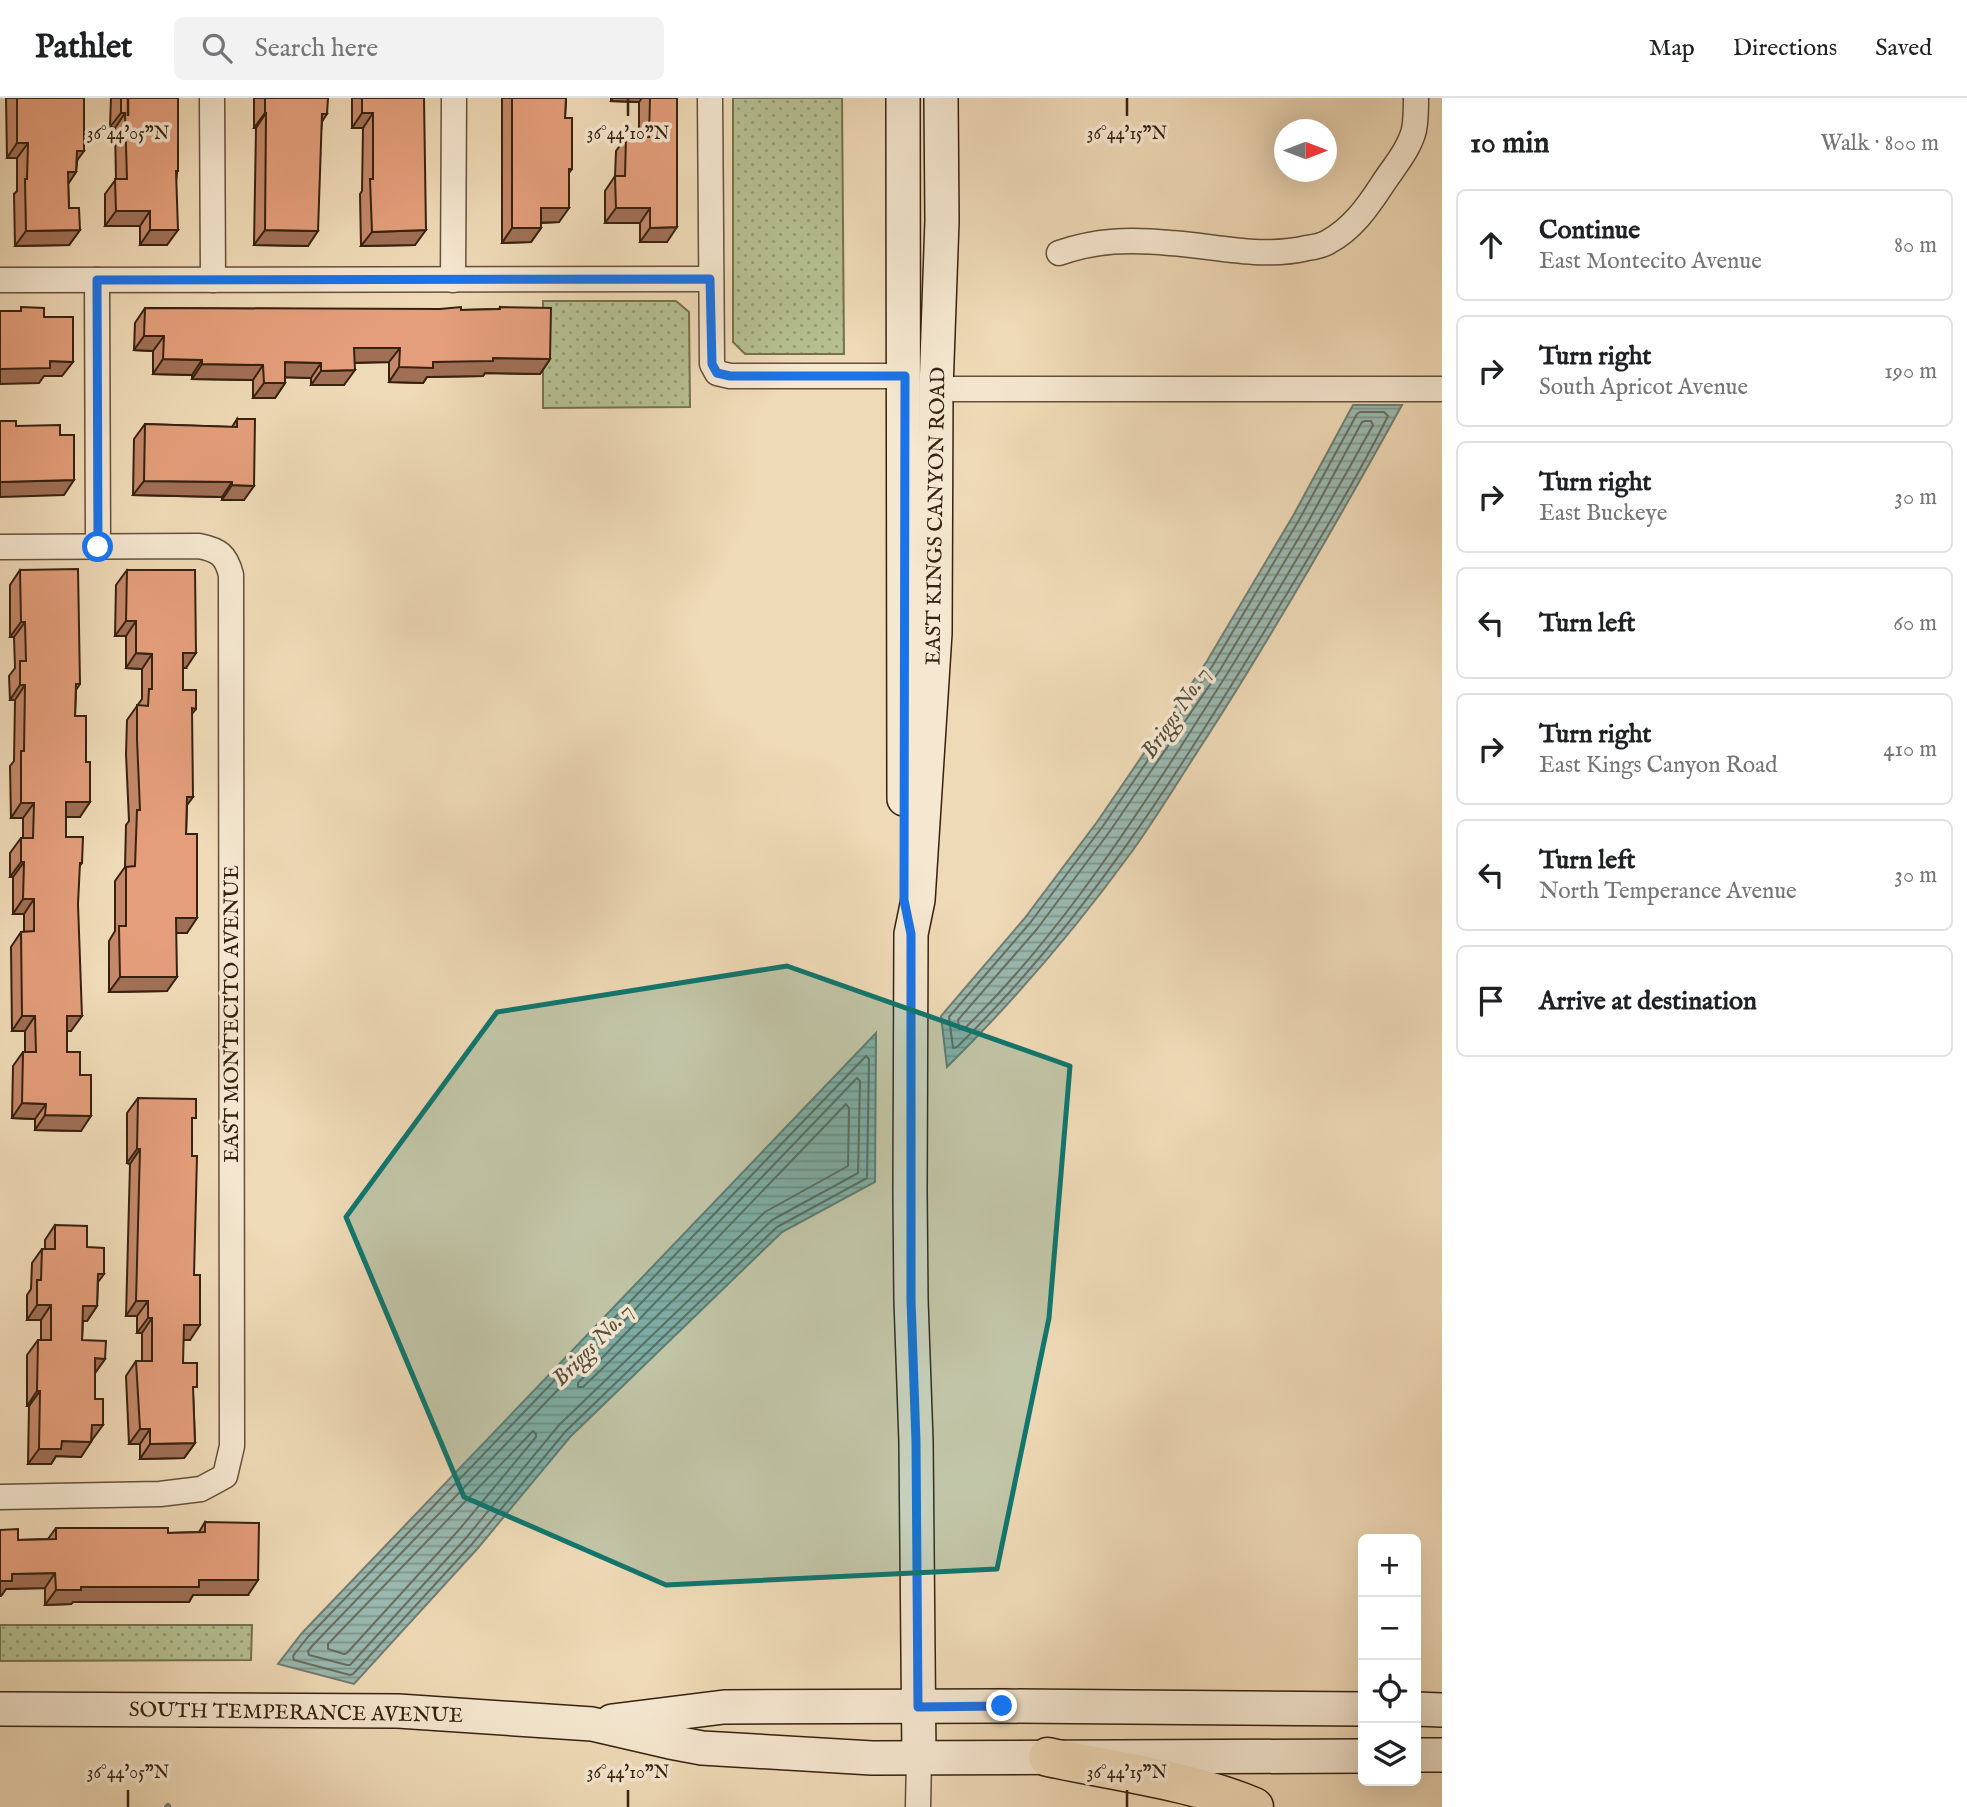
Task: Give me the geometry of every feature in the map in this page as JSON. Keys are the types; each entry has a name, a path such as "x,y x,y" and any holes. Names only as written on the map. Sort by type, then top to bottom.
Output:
{"highway":[{"path":"1048,1757 1160,1780 1254,1807"}],"main road":[{"name":"EAST KINGS CANYON ROAD","path":"904,98 904,900 911,934 911,1233 919,1758"},
{"name":"EAST KINGS CANYON ROAD","path":"911,934 918,900 932,681 936,389 942,221 941,98"},
{"path":"905,376 914,385 919,397 920,509 935,585"},
{"name":"SOUTH TEMPERANCE AVENUE","path":"592,1724 724,1707 1358,1709"},
{"name":"SOUTH TEMPERANCE AVENUE","path":"0,1709 398,1711 592,1724 702,1748 872,1758 1358,1756"},
{"path":"1421,1710 1442,1710"},
{"path":"1421,1755 1442,1755"}],"street":[{"path":"212,98 213,280"},
{"path":"453,280 454,98"},
{"path":"710,98 712,364 717,373 730,376 905,376"},
{"path":"1059,253 1097,242 1171,243 1240,252 1273,253 1325,244 1346,230 1367,209 1409,145 1414,130 1416,98"},
{"path":"0,280 710,279"},
{"path":"0,547 98,547 97,280"},
{"path":"936,389 1442,390"},
{"name":"EAST MONTECITO AVENUE","path":"0,1497 160,1494 201,1489 225,1476 232,1446 231,575 228,564 211,548 98,547"},
{"name":"EAST KINGS CANYON ROAD","path":"919,1758 919,1807"}],"highlighted area":[{"path":"787,966 1070,1066 1049,1318 997,1569 666,1585 464,1497 346,1217 497,1012"}],"green space":[{"path":"733,98 842,98 844,354 745,354 733,342"},
{"path":"543,301 676,301 689,312 690,407 543,408"},
{"path":"0,1625 252,1625 251,1660 0,1661"}],"water":[{"name":"Briggs No. 7","path":"1353,405 1402,405 1255,660 1160,810 1112,879 1021,989 947,1067 941,1016 1024,919 1097,822 1207,661 1293,516"},
{"name":"Briggs No. 7","path":"876,1033 875,1182 782,1232 570,1437 478,1548 354,1684 278,1664 302,1633"}],"building":[{"path":"17,98 84,98 84,151 77,151 76,172 68,172 69,208 79,208 80,230 26,231 25,179 28,143 17,143"},
{"path":"121,98 178,98 178,230 150,230 150,211 116,211 115,179 127,179 125,113 121,113"},
{"path":"265,98 328,98 327,114 322,114 318,231 265,230"},
{"path":"362,98 424,98 426,230 372,232 370,179 373,179 373,113 362,113"},
{"path":"512,98 566,98 565,118 572,118 569,208 541,208 541,228 512,228"},
{"path":"650,98 677,98 677,227 650,228 650,208 616,208 615,176 625,176 626,137 649,137"},
{"path":"21,307 44,308 44,317 73,317 73,362 50,361 50,368 0,369 0,311 21,311"},
{"path":"461,307 461,310 500,307 551,308 550,359 493,358 493,361 433,362 433,368 399,367 400,348 354,348 355,370 321,371 321,363 285,362 285,383 264,383 263,365 202,364 202,360 163,359 164,336 144,336 145,308"},
{"path":"237,419 255,419 254,486 232,485 232,482 144,481 145,424 237,427"},
{"path":"0,421 16,421 16,426 60,425 60,435 74,435 74,480 0,482"},
{"path":"78,569 80,684 76,684 75,716 86,716 86,762 90,762 90,802 66,802 66,837 83,837 78,904 82,1016 67,1016 67,1052 80,1052 80,1075 91,1075 91,1116 45,1115 46,1104 22,1103 23,1052 36,1052 35,1016 22,1016 21,932 34,931 34,899 23,899 24,862 21,862 21,838 33,838 34,803 21,803 25,685 20,685 20,661 26,661 25,622 21,622 20,570"},
{"path":"127,570 195,570 196,653 183,653 183,690 196,690 196,709 192,708 193,797 187,797 186,834 197,834 197,918 176,918 177,977 120,977 119,926 126,926 126,867 135,866 137,810 140,810 137,705 148,706 149,689 152,689 152,654 136,653 136,621 126,621"},
{"path":"138,1098 196,1099 196,1118 192,1118 192,1156 197,1156 194,1275 200,1275 200,1325 184,1325 183,1363 197,1363 197,1387 193,1387 195,1443 150,1444 150,1429 140,1429 136,1361 152,1361 152,1318 148,1318 148,1301 136,1301 140,1149 137,1149"},
{"path":"55,1225 87,1226 87,1247 104,1248 104,1274 98,1274 97,1306 83,1306 82,1340 106,1341 105,1359 95,1358 95,1399 103,1399 103,1425 92,1425 91,1442 62,1441 61,1449 39,1449 38,1340 51,1340 51,1305 37,1305 37,1280 41,1280 42,1249 55,1249"},
{"path":"205,1522 259,1523 258,1580 199,1580 199,1587 81,1587 81,1590 56,1590 55,1573 12,1574 12,1581 0,1581 0,1530 18,1529 18,1540 56,1539 56,1528 168,1528 168,1533 205,1532"}],"route":[{"path":"98,547 97,280 710,279 712,364 717,373 730,376 905,376 904,900 911,934 911,1300 916,1442 918,1707 1002,1706"}]}
